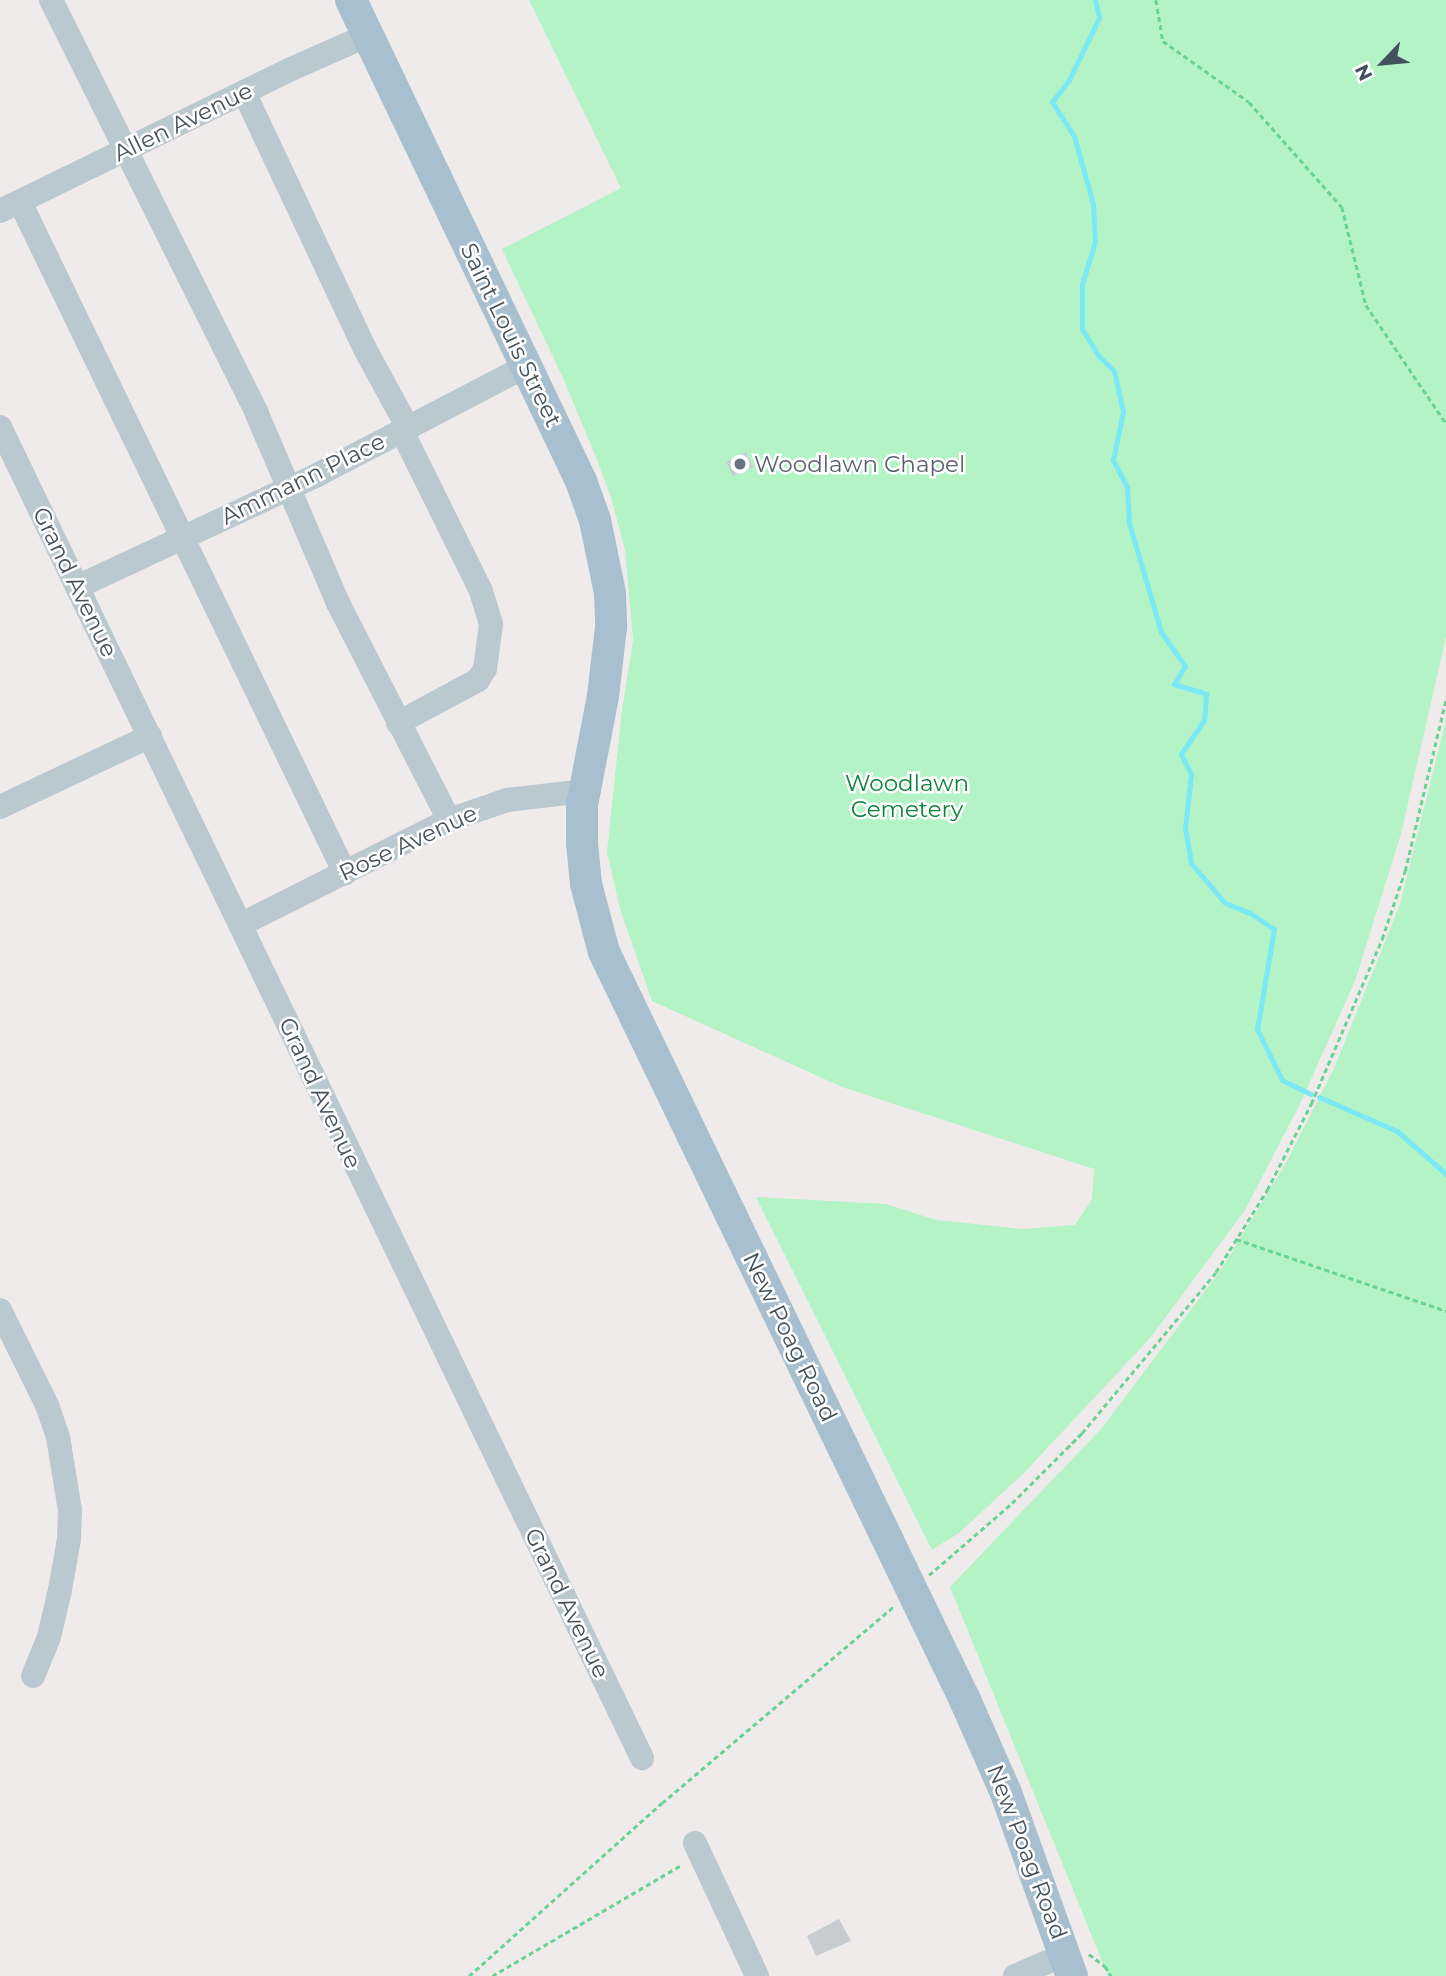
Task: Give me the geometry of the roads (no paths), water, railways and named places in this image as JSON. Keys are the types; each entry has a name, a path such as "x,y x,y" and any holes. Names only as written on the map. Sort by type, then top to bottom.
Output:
{"main road":[{"name":"Saint Louis Street","path":"351,0 581,481 604,556 611,627 604,685"},
{"name":"New Poag Road","path":"604,685 585,791 582,843 586,884 604,952 940,1646 1006,1793 1069,1965"}],"street":[{"path":"51,0 128,149 257,414 338,603 449,820"},
{"name":"Allen Avenue","path":"10,206 368,35"},
{"path":"244,92 481,591 491,624 485,669 478,680 398,723"},
{"path":"10,206 181,539 345,873"},
{"name":"Ammann Place","path":"77,587 289,489 526,366"},
{"name":"Grand Avenue","path":"0,427 642,1758"},
{"path":"0,807 150,736"},
{"name":"Rose Avenue","path":"240,925 449,820 507,800 585,791"},
{"path":"0,1310 47,1405 58,1437 70,1510 69,1539 60,1590 48,1637 33,1676"},
{"path":"699,1852 757,1976"},
{"path":"1015,1976 1069,1965"}],"waterway":[{"path":"1095,0 1099,18 1069,80 1052,102 1074,136 1093,204 1095,242 1082,284 1082,329 1099,356 1114,371 1123,412 1113,460 1127,487 1129,523 1161,632 1185,666 1174,684 1206,694 1204,720 1181,754 1191,774 1185,828 1191,863 1225,903 1250,913 1274,929 1257,1029 1282,1080 1311,1094"},
{"path":"1319,1097 1397,1131 1446,1174"}],"place":[{"name":"Woodlawn Chapel","path":"740,464"}],"park label":[{"name":"Woodlawn Cemetery","path":"907,796"}]}
